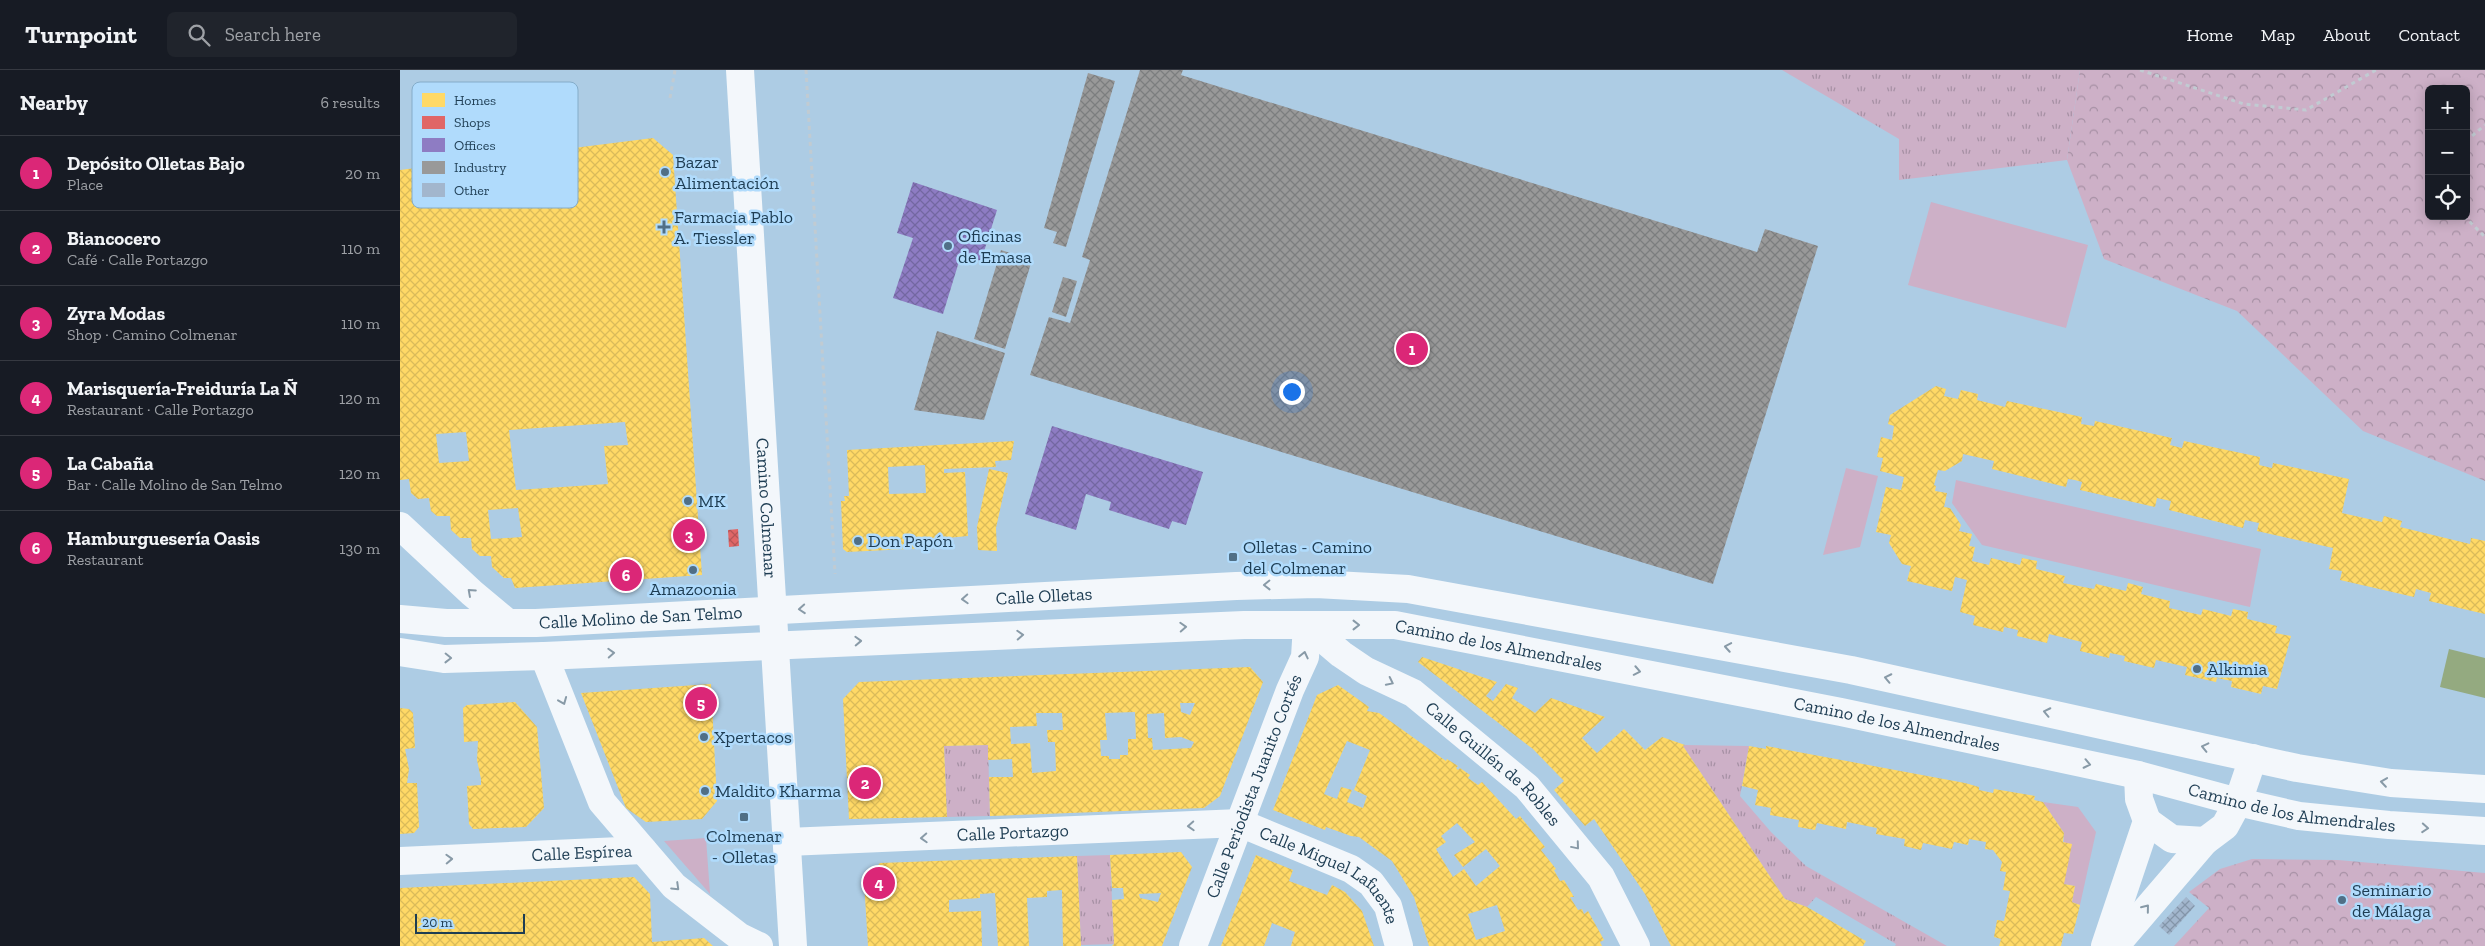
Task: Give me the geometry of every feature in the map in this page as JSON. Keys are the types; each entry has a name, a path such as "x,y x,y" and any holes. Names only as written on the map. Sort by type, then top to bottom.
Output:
{"main road":[{"name":"Camino Colmenar","path":"740,70 792,946"},
{"path":"400,526 472,593 508,623"},
{"name":"Calle Olletas","path":"772,611 904,602 1226,586 1316,584 1408,589 1804,660 2253,758"},
{"name":"Calle Molino de San Telmo","path":"400,619 446,623 508,623 772,611"},
{"path":"774,645 1244,625 1307,625"},
{"name":"Camino de los Almendrales","path":"1307,625 1395,625 1841,712 2138,775 2298,816 2389,826 2485,831"},
{"name":"Calle Periodista Juanito Cortés","path":"1193,946 1305,657 1307,625"},
{"name":"Calle Guillén de Robles","path":"1307,625 1340,654 1366,671 1414,693 1527,787 1601,877 1636,946"},
{"name":"Calle Molino de San Telmo","path":"400,652 444,659 774,645"},
{"name":"Calle Molino de San Telmo","path":"544,656 602,802 643,850"},
{"path":"2115,946 2205,841 2225,826 2238,802 2253,758 2297,768 2391,783 2485,790"},
{"path":"2138,775 2139,799 2147,821 2172,839 2205,841"},
{"path":"2105,946 2147,821"},
{"name":"Calle Portazgo","path":"786,842 1240,823"},
{"name":"Calle Miguel Lafuente","path":"1240,823 1351,869 1371,883 1388,906 1400,946"},
{"name":"Calle Espírea","path":"400,861 643,850 674,886 709,916 740,937 759,946"}],"path":[{"path":"670,98 675,70"},
{"path":"806,70 834,574 844,574"},
{"path":"2140,70 2244,104 2306,110 2376,70"},
{"path":"2470,139 2485,126"},
{"path":"2468,220 2485,237"}],"green space":[{"path":"1782,70 2080,70 2067,160 1899,180 1899,139"},
{"path":"2080,70 2485,70 2485,481 2363,431 2237,311 2104,259 2067,160"},
{"path":"1931,202 2088,245 2066,328 1908,285"},
{"path":"1846,468 1878,476 1860,547 1823,555"},
{"path":"1956,480 2261,549 2250,607 1982,545 1952,503"},
{"path":"988,745 990,816 947,817 944,746"},
{"path":"1683,746 1749,746 1740,796 1771,832 1806,866 1947,946 1895,946 1896,944 1816,897 1807,907 1785,899"},
{"path":"2043,802 2078,807 2096,832 2080,905 2072,902 2075,886 2064,884 2064,833"},
{"path":"706,838 710,894 664,841"},
{"path":"1110,855 1114,944 1081,945 1077,856"},
{"name":"Seminario de Málaga","path":"2252,859 2338,860 2485,873 2485,946 2174,946 2209,908 2189,892 2220,869"}],"shaded area":[{"path":"2449,649 2485,658 2485,698 2440,687"}],"building: Homes":[{"path":"653,138 673,155 702,575 515,588 511,578 504,578 492,567 491,556 480,556 472,549 471,538 460,538 451,530 450,516 437,516 431,511 429,498 418,499 411,493 409,479 400,480 400,170 412,168 412,208 578,208 578,147","holes":["625,422 628,445 604,446 608,484 516,490 509,430","466,432 469,461 439,463 436,434","518,508 522,537 491,539 488,510"]},
{"path":"1936,386 1946,389 1944,396 1958,399 1961,390 1978,394 1977,400 2005,407 2007,401 2082,417 2081,424 2094,426 2095,421 2172,438 2170,445 2182,448 2184,441 2260,457 2259,465 2272,468 2273,463 2349,479 2342,513 2382,522 2384,516 2402,521 2400,527 2470,544 2471,538 2485,541 2485,614 2429,601 2431,593 2416,589 2414,597 2340,580 2342,571 2329,569 2333,548 2257,531 2259,523 2245,520 2243,528 2169,510 2171,501 2157,498 2155,507 2080,490 2082,482 2075,480 2068,479 2066,487 1992,469 1994,461 1963,454 1962,461 1945,471 1938,470 1934,485 1936,486 1935,491 1947,493 1944,507 1950,508 1961,525 1959,531 1972,534 1969,546 1975,547 1972,561 1989,565 1991,558 2020,565 2022,558 2037,561 2036,569 2065,576 2063,583 2094,589 2096,584 2126,591 2128,583 2143,587 2141,594 2170,601 2169,608 2201,615 2203,609 2231,616 2233,609 2248,612 2247,619 2277,626 2275,633 2291,636 2277,689 2263,686 2261,694 2231,687 2232,681 2217,678 2216,682 2185,675 2187,667 2156,660 2154,668 2124,661 2125,656 2110,653 2109,658 2080,651 2082,642 2049,634 2047,643 2017,636 2018,630 2004,627 2003,632 1973,625 1975,616 1960,612 1967,580 1955,577 1952,591 1907,581 1911,566 1902,564 1889,543 1891,535 1876,532 1886,487 1901,490 1904,477 1880,471 1883,458 1877,457 1881,437 1892,440 1894,426 1888,424 1890,415"},
{"path":"1014,441 1011,460 995,461 996,467 944,469 944,473 965,472 968,536 947,538 948,547 847,552 843,549 841,501 845,501 844,496 849,496 847,450","holes":["925,465 926,493 889,494 888,467"]},
{"path":"989,469 1008,473 996,528 997,551 978,550 977,527"},
{"path":"1422,657 1497,682 1486,696 1493,701 1506,684 1518,688 1512,698 1535,713 1551,698 1605,717 1582,738 1597,753 1624,729 1645,750 1662,737 1685,745 1683,746 1785,899 1807,907 1866,941 1863,946 1671,946 1645,894 1594,819 1585,826 1554,790 1564,781 1533,749 1418,662"},
{"path":"1250,667 1263,682 1220,796 1204,808 990,816 989,777 1013,777 1012,759 988,760 988,745 944,746 947,817 849,819 843,699 859,682","holes":["1180,703 1195,703 1190,715 1181,712","1135,712 1136,739 1128,739 1128,755 1120,755 1120,759 1109,759 1109,756 1101,756 1100,740 1107,740 1105,713","1036,713 1062,713 1063,730 1047,730 1048,742 1055,742 1056,771 1032,773 1030,743 1011,744 1010,727 1037,726","1164,713 1165,738 1181,737 1194,742 1191,748 1153,750 1152,738 1148,738 1147,714"]},
{"path":"711,684 717,801 702,819 646,822 626,808 581,693"},
{"path":"1338,685 1369,707 1367,711 1379,713 1446,761 1447,759 1458,766 1456,768 1458,770 1460,768 1470,775 1468,778 1478,785 1482,782 1516,819 1520,816 1545,847 1541,850 1556,869 1554,870 1560,881 1564,880 1574,897 1570,897 1578,910 1582,909 1584,914 1588,911 1604,940 1600,942 1602,946 1429,946 1414,897 1392,861 1359,837 1326,827 1325,830 1273,810 1317,695","holes":["1347,741 1370,750 1354,790 1367,796 1363,808 1347,802 1352,790 1341,787 1337,799 1324,794","1457,823 1475,842 1454,855 1463,867 1486,849 1500,866 1476,886 1464,869 1453,877 1436,849 1446,842 1441,836","1497,905 1505,931 1476,940 1468,914"]},
{"path":"515,702 537,727 544,808 526,827 473,829 469,824 467,786 481,785 477,760 478,741 464,742 463,708 467,705"},
{"path":"400,708 409,709 413,713 415,748 405,749 409,769 407,783 417,783 419,827 414,833 400,834"},
{"path":"1749,746 1766,749 1766,746 1965,783 1979,787 1979,790 1993,793 1994,789 2035,796 2034,800 2043,802 2064,833 2063,842 2072,844 2064,884 2075,886 2072,902 2080,905 2073,934 2064,933 2061,946 1999,946 2001,939 1994,937 1997,920 2004,921 2010,891 2003,890 2006,872 2000,871 2002,862 1993,850 1985,849 1986,842 1969,839 1968,845 1954,842 1952,849 1923,843 1921,850 1904,846 1905,839 1876,834 1877,828 1847,822 1846,829 1817,823 1815,830 1798,827 1799,820 1770,815 1771,808 1755,805 1758,790 1742,786"},
{"path":"1181,852 1192,867 1162,946 1112,946 1114,944 1112,900 1124,899 1123,888 1112,888 1110,855","holes":["1161,893 1158,902 1140,898 1139,894"]},
{"path":"1256,855 1293,870 1289,881 1327,895 1332,885 1345,892 1362,911 1374,946 1291,946 1295,932 1272,923 1264,946 1221,946"},
{"path":"1077,856 1081,946 1063,946 1062,890 1047,891 1047,897 1027,898 1029,946 998,946 995,893 980,894 980,898 949,900 949,912 981,911 982,946 868,946 864,881 880,863"},
{"path":"634,877 650,894 652,942 704,938 713,946 400,946 400,888"}],"building: Shops":[{"path":"738,529 739,546 729,547 728,530"}],"building: Offices":[{"name":"Oficinas de Emasa","path":"913,182 997,210 981,261 961,255 943,314 893,298 913,238 897,233"},
{"path":"1052,426 1203,472 1186,525 1172,521 1169,529 1109,510 1111,502 1086,494 1076,530 1025,514"}],"building: Industry":[{"path":"1140,70 1183,70 1181,75 1757,252 1765,229 1818,246 1713,584 1030,375 1049,317 1070,323 1090,260 1082,257"},
{"path":"1088,73 1115,81 1066,247 1053,243 1057,232 1044,228"},
{"path":"1001,250 1032,260 1005,349 974,339"},
{"path":"1063,277 1077,281 1066,317 1052,312"},
{"path":"937,331 1005,353 984,420 914,410"}],"building: Other":[{"path":"2186,897 2195,906 2169,935 2159,926"}],"place":[{"name":"Bazar Alimentación","path":"665,172"},
{"name":"Farmacia Pablo A. Tiessler","path":"664,227"},
{"name":"Oficinas de Emasa","path":"948,246"},
{"name":"Depósito Olletas Bajo","path":"1412,349"},
{"name":"MK","path":"688,501"},
{"name":"Zyra Modas","path":"689,535"},
{"name":"Don Papón","path":"858,541"},
{"name":"Olletas - Camino del Colmenar","path":"1233,557"},
{"name":"Amazoonia","path":"693,570"},
{"name":"Hamburguesería Oasis","path":"626,575"},
{"name":"Alkimia","path":"2197,669"},
{"name":"La Cabaña","path":"701,703"},
{"name":"Xpertacos","path":"704,737"},
{"name":"Biancocero","path":"865,783"},
{"name":"Maldito Kharma","path":"705,791"},
{"name":"Colmenar - Olletas","path":"744,817"},
{"name":"Marisquería-Freiduría La Ñ","path":"879,883"},
{"name":"Seminario de Málaga","path":"2342,900"}]}
